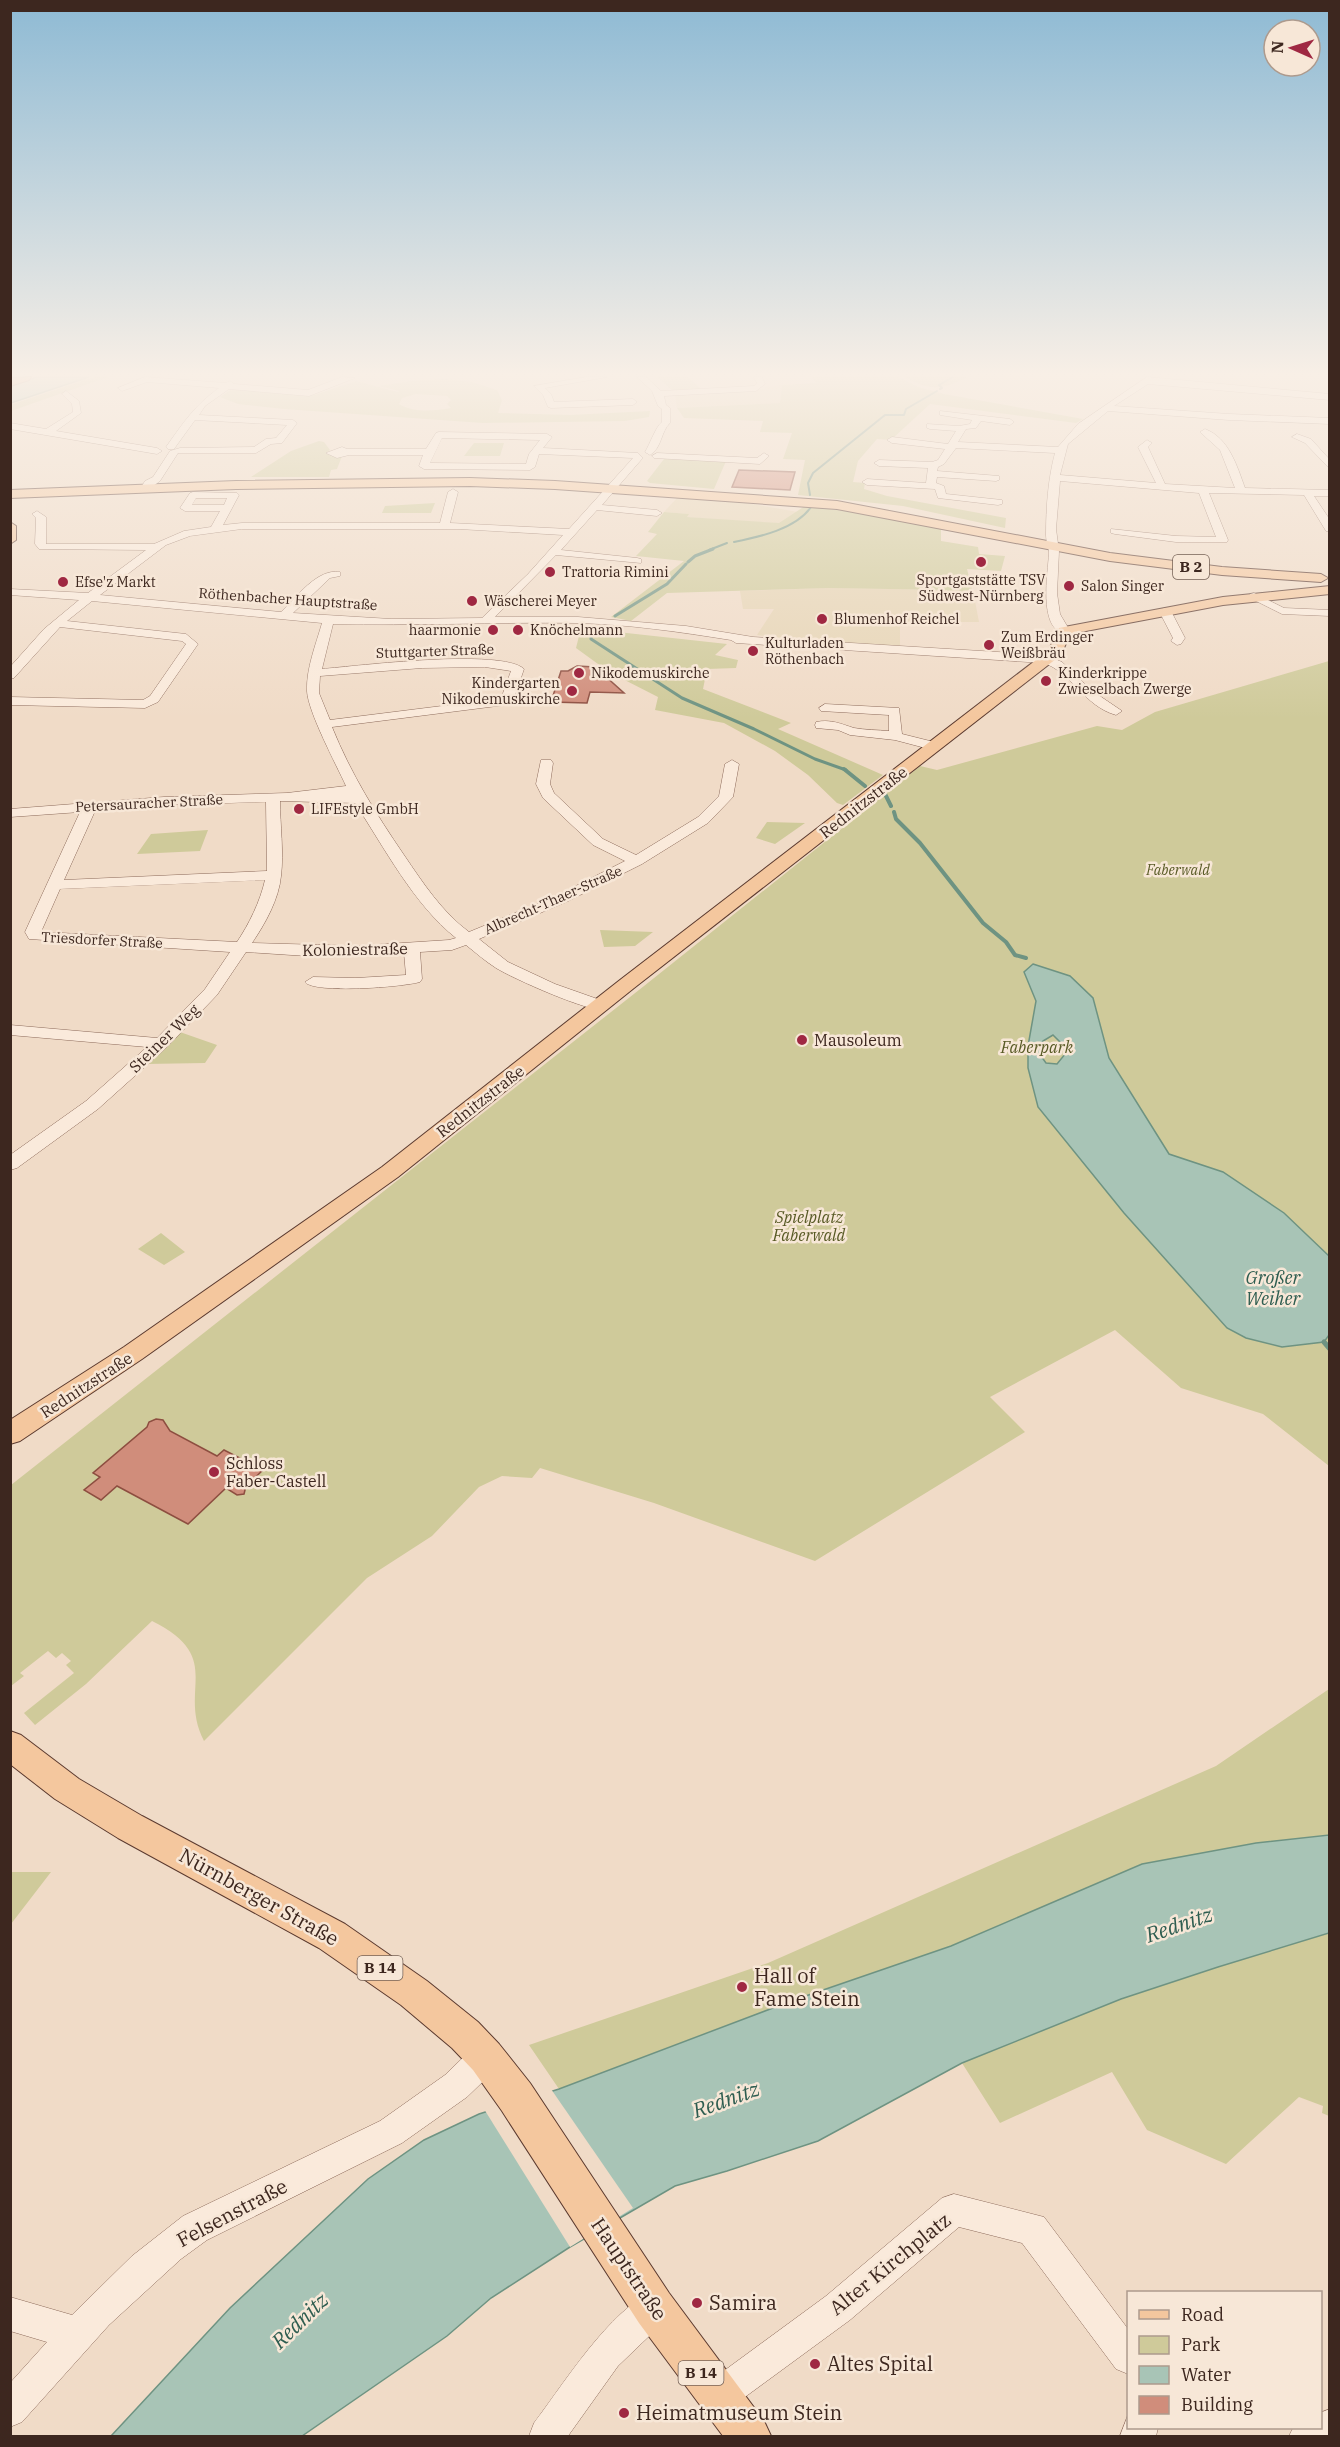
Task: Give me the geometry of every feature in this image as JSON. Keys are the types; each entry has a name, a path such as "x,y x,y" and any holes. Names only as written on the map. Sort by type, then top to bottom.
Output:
{"main road":[{"path":"11,507 17,500 34,491"},
{"name":"B 2","path":"696,491 849,507 1199,568 1329,578"},
{"path":"10,526 10,540"},
{"name":"B 2","path":"1053,544 1196,563 1329,573"},
{"path":"1064,631 1254,596 1329,590"},
{"name":"Rednitzstraße","path":"10,1434 134,1353 390,1172 1046,659 1059,648 1064,631"},
{"name":"Nürnberger Straße","path":"10,1745 67,1789 130,1827 332,1936 414,1993 465,2035 486,2057 516,2097"},
{"name":"Hauptstraße","path":"516,2097 654,2308 749,2436"}],"street":[{"path":"486,620 596,507 616,491"},
{"path":"941,491 941,496 998,502"},
{"path":"1054,491 1053,598 1057,622 1064,631"},
{"path":"1115,531 1176,539 1223,540 1203,491"},
{"path":"1247,491 1329,493"},
{"path":"444,526 453,492"},
{"path":"1307,493 1329,529"},
{"path":"984,513 986,501"},
{"path":"596,507 657,513"},
{"path":"216,528 227,508"},
{"path":"37,514 41,517 40,544 43,547 157,547"},
{"path":"10,675 57,623 157,547 174,537 216,528 444,526 510,527 572,532"},
{"path":"554,552 637,561"},
{"path":"284,616 327,575 336,574"},
{"name":"Röthenbacher Hauptstraße","path":"10,592 90,597 328,620 564,621 573,625 895,651 1046,659"},
{"path":"1254,596 1282,611 1329,613"},
{"path":"1165,611 1179,638 1177,641"},
{"path":"328,620 315,673 313,693 357,794 424,895 452,926 502,965 549,987 600,1006"},
{"path":"10,701 145,704 154,699 192,644 186,638 57,623"},
{"path":"1046,659 1063,665 1084,691 1116,711"},
{"name":"Stuttgarter Straße","path":"315,673 449,663 513,664 518,669 508,698 501,702 325,724"},
{"path":"825,708 896,711 895,736"},
{"name":"Rednitzstraße","path":"821,725 841,726 850,731 895,736 933,746"},
{"path":"546,763 543,784 548,795 598,842 637,861"},
{"name":"Albrecht-Thaer-Straße","path":"468,938 561,900 637,861 703,820 726,797 732,764"},
{"name":"Petersauracher Straße","path":"10,813 90,806 357,794"},
{"name":"Steiner Weg","path":"10,1164 45,1142 92,1105 161,1043 211,992 241,948 263,910 270,892 274,875 280,797"},
{"name":"Triesdorfer Straße","path":"90,806 33,932 34,936 241,948"},
{"path":"54,885 274,875"},
{"name":"Koloniestraße","path":"241,948 356,951 412,949 452,945 468,938"},
{"path":"314,982 356,983 414,979 412,949"},
{"path":"10,1030 161,1043"},
{"name":"Felsenstraße","path":"10,2410 76,2333 166,2248 195,2228 391,2132 456,2086 486,2057"},
{"name":"Alter Kirchplatz","path":"718,2396 838,2308 954,2210 1032,2229 1127,2356"},
{"path":"547,2436 606,2354 654,2308"},
{"path":"10,2314 76,2333"},
{"path":"1307,2436 1329,2427"}],"shaded area":[{"path":"677,498 746,503 798,512 782,523 768,523 686,517 688,514 664,512"},
{"path":"829,588 947,590 948,602 975,601 979,622 900,622 900,649 795,641 757,635 774,609 743,609 740,591"}],"green space":[{"path":"799,491 871,491 1006,518 1005,528 903,506 798,495"},
{"path":"435,503 431,513 382,513 385,506"},
{"path":"805,506 846,511 941,529 941,541 978,547 979,554 1005,556 1001,571 967,569 975,601 948,602 947,590 829,588 667,593 631,621 611,617 684,561 636,556 657,534 648,532 664,512 689,514 687,517 779,523"},
{"path":"581,628 727,644 715,655 738,660 736,668 707,669 703,689 791,723 778,729 883,775 843,805 837,803 808,775 775,751 724,723 655,710 658,697 609,672 576,648"},
{"name":"Faberwald","path":"1329,661 1329,1466 1263,1414 1181,1388 1115,1330 990,1397 1025,1432 815,1561 654,1503 540,1468 532,1478 502,1476 479,1487 432,1536 367,1578 204,1741 197,1722 196,1675 188,1648 174,1635 152,1621 86,1684 35,1725 24,1713 74,1673 66,1665 71,1661 62,1653 56,1658 48,1651 20,1673 24,1676 11,1686 11,1485 920,766 937,770 1097,726 1122,730 1155,712"},
{"path":"767,822 805,823 775,844 756,838"},
{"path":"208,830 200,851 137,854 151,834"},
{"path":"600,930 653,932 635,946 604,947"},
{"path":"177,1031 217,1045 205,1063 145,1064"},
{"path":"161,1233 185,1252 164,1265 138,1249"},
{"path":"1329,1689 1329,1835 1256,1843 1142,1864 951,1946 794,2000 559,2089 529,2045 768,1963 1216,1766"},
{"path":"10,1872 51,1872 11,1924"},
{"path":"1329,1933 1329,2116 1322,2113 1323,2106 1299,2097 1226,2164 1147,2130 1112,2072 1000,2123 962,2063 1121,1999"}],"water":[{"name":"Großer Weiher","path":"1033,964 1070,976 1093,998 1109,1058 1169,1154 1223,1172 1284,1213 1329,1256 1329,1335 1324,1342 1282,1347 1246,1338 1227,1328 1124,1213 1038,1107 1028,1068 1028,1046 1036,1001 1024,972","holes":["1053,1035 1062,1044 1066,1053 1057,1064 1046,1063 1041,1056 1043,1041"]},
{"name":"Rednitz","path":"1329,1835 1329,1933 1121,1999 962,2063 818,2141 675,2186 570,2247 491,2298 447,2336 302,2436 111,2436 230,2308 368,2179 424,2140 479,2114 559,2089 794,2000 951,1946 1142,1864 1256,1843"}],"pier":[{"path":"551,2089 633,2208 570,2247 484,2109"}],"building":[{"path":"577,666 595,667 624,693 590,692 587,703 551,702 561,671 568,671"},
{"name":"Schloss Faber-Castell","path":"156,1419 163,1420 170,1431 217,1456 224,1450 263,1470 246,1486 244,1494 237,1495 226,1488 188,1524 117,1486 101,1500 84,1490 100,1477 93,1473 147,1427 149,1422"}],"waterway":[{"path":"734,542 776,531 796,521 811,507"},
{"path":"709,550 727,543"},
{"path":"688,562 695,556 713,549"},
{"path":"615,616 667,584 686,564"},
{"path":"591,632 591,639 682,698 754,729 815,759 845,770"},
{"path":"845,770 865,786"},
{"path":"885,794 891,806"},
{"path":"894,812 896,819 920,843 983,923 1006,942 1015,955 1026,958"},
{"path":"1324,1342 1330,1349"}],"place":[{"name":"Sportgaststätte TSV Südwest-Nürnberg","path":"981,562"},
{"name":"Trattoria Rimini","path":"550,572"},
{"name":"Efse'z Markt","path":"63,582"},
{"name":"Salon Singer","path":"1069,586"},
{"name":"Wäscherei Meyer","path":"472,601"},
{"name":"Blumenhof Reichel","path":"822,619"},
{"name":"haarmonie","path":"493,630"},
{"name":"Knöchelmann","path":"518,630"},
{"name":"Zum Erdinger Weißbräu","path":"989,645"},
{"name":"Kulturladen Röthenbach","path":"753,651"},
{"name":"Nikodemuskirche","path":"579,673"},
{"name":"Kinderkrippe Zwieselbach Zwerge","path":"1046,681"},
{"name":"Kindergarten Nikodemuskirche","path":"572,691"},
{"name":"LIFEstyle GmbH","path":"299,809"},
{"name":"Mausoleum","path":"802,1040"},
{"name":"Schloss Faber-Castell","path":"214,1472"},
{"name":"Hall of Fame Stein","path":"742,1987"},
{"name":"Samira","path":"697,2303"},
{"name":"Altes Spital","path":"815,2364"},
{"name":"Heimatmuseum Stein","path":"624,2413"}],"park label":[{"name":"Faberpark","path":"1037,1047"},
{"name":"Spielplatz Faberwald","path":"809,1226"}]}
